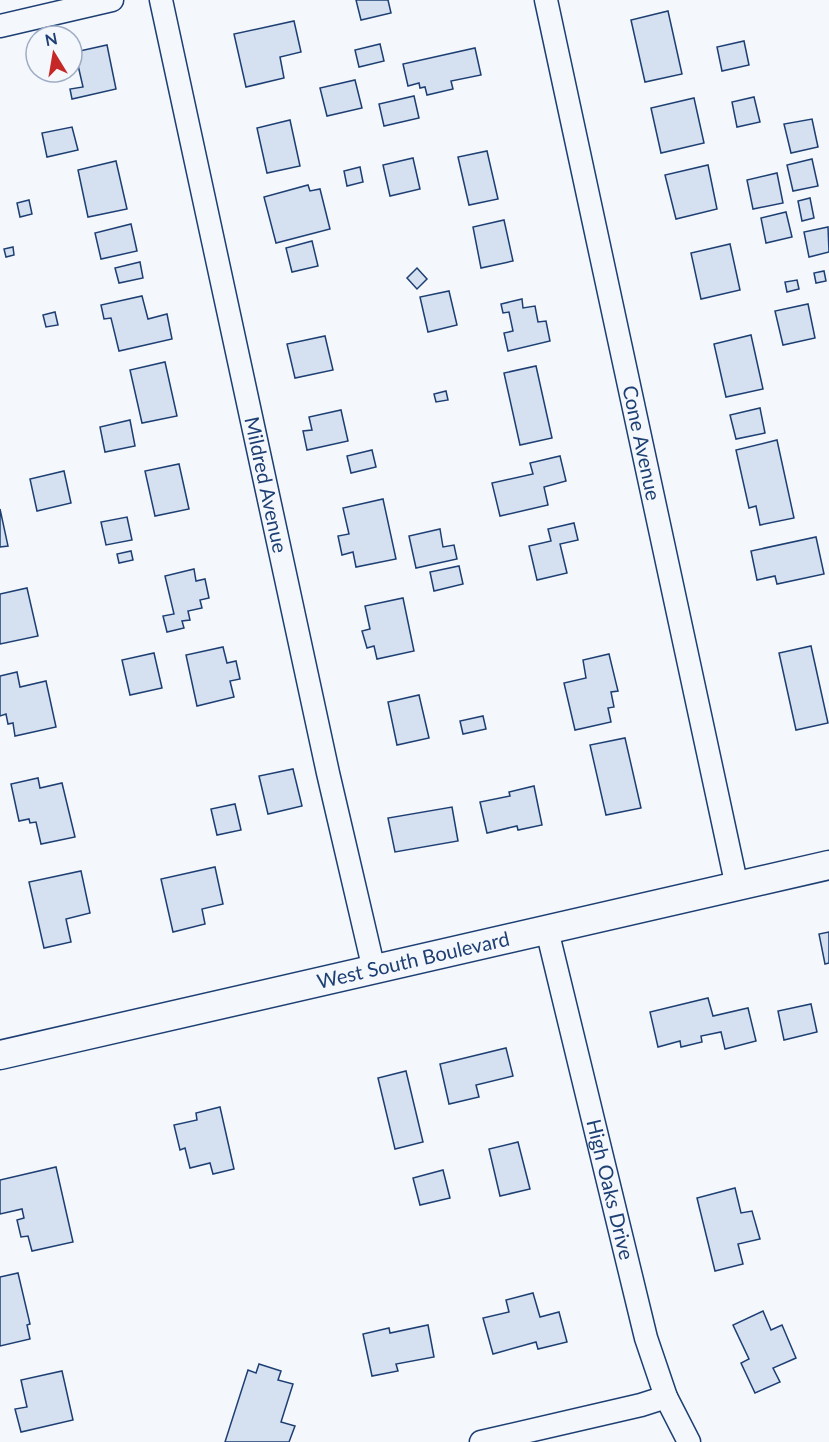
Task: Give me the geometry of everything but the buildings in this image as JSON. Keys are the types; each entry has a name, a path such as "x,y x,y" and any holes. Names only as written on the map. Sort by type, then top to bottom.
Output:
{"street":[{"path":"0,26 112,0"},
{"name":"Mildred Avenue","path":"161,0 328,773 374,970"},
{"name":"Cone Avenue","path":"546,0 737,887"},
{"name":"West South Boulevard","path":"1,1051 374,970 829,866"},
{"name":"High Oaks Drive","path":"547,930 636,1301 666,1397 689,1442"},
{"path":"481,1442 641,1405 666,1397"}]}
